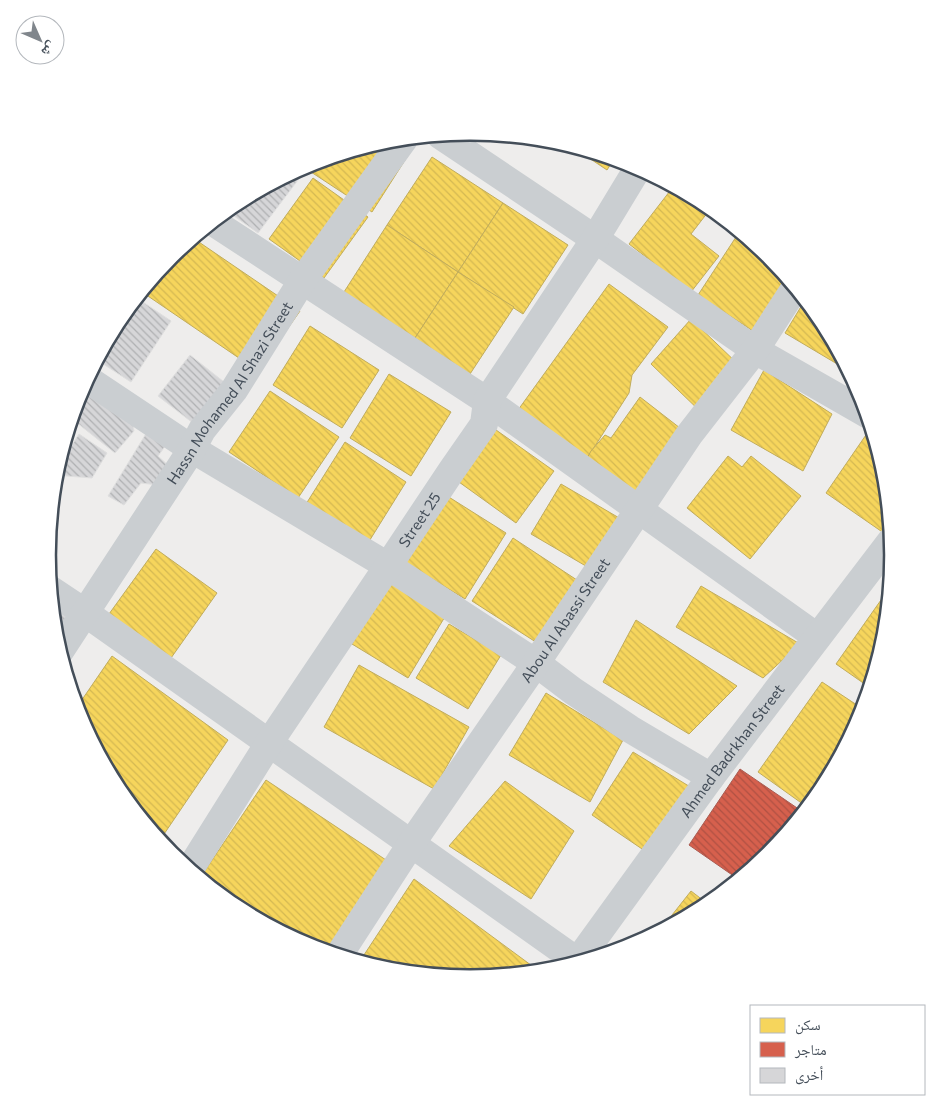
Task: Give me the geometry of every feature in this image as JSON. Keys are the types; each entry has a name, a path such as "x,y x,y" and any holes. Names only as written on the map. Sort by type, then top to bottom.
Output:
{"street":[{"path":"449,142 595,239 754,350 856,408"},
{"name":"Hassn Mohamed Al Shazi Street","path":"65,642 192,449 202,430 234,390 302,281 398,148"},
{"name":"Street 25","path":"194,863 269,743 484,424 487,401 595,239 634,175"},
{"path":"219,226 487,401 817,637"},
{"name":"Abou Al Abassi Street","path":"343,949 411,844 536,663 689,435 754,350 791,294"},
{"path":"94,384 192,449 388,566 536,663 630,729 711,776"},
{"name":"Ahmed Badrkhan Street","path":"583,953 711,776 884,550"},
{"path":"58,595 570,957"}],"building: سكن":[{"path":"414,146 372,212 312,173 363,155"},
{"path":"432,157 503,203 458,272 387,225"},
{"path":"591,159 610,166 607,170"},
{"path":"313,178 368,217 324,278 269,239"},
{"path":"669,193 706,215 691,234 719,256 691,292 629,244"},
{"path":"503,203 568,245 523,314 458,272"},
{"path":"387,225 458,272 415,338 344,292"},
{"path":"735,238 763,262 785,287 756,333 698,295"},
{"path":"199,242 300,311 258,371 148,296 177,262"},
{"path":"458,272 514,307 470,374 415,338"},
{"path":"609,284 668,327 632,375 629,393 586,460 518,410"},
{"path":"801,307 814,325 836,364 785,333"},
{"path":"691,319 741,367 704,415 651,364"},
{"path":"310,326 379,370 342,428 273,385"},
{"path":"764,370 832,414 803,471 731,430"},
{"path":"389,374 451,412 411,476 350,438"},
{"path":"270,391 339,437 298,498 229,452"},
{"path":"640,397 689,435 641,495 586,460 605,435 611,438"},
{"path":"489,425 554,471 516,523 452,477"},
{"path":"866,435 876,474 883,533 826,493"},
{"path":"345,442 406,482 368,543 306,504"},
{"path":"728,456 742,467 751,456 801,496 750,559 687,508"},
{"path":"561,484 621,519 591,569 531,534"},
{"path":"444,494 506,533 465,599 403,561"},
{"path":"513,538 583,584 542,646 472,601"},
{"path":"156,549 217,593 171,658 109,614"},
{"path":"390,581 446,615 408,678 352,644"},
{"path":"701,586 800,644 763,678 676,627"},
{"path":"881,600 876,636 863,683 836,664"},
{"path":"636,620 737,686 689,734 603,682"},
{"path":"449,624 501,655 468,709 416,678"},
{"path":"112,656 228,740 164,834 142,807 112,762 99,738 82,699"},
{"path":"359,665 469,727 434,789 324,727"},
{"path":"822,682 856,704 828,762 801,803 758,772"},
{"path":"546,693 623,740 590,802 509,755"},
{"path":"633,752 692,788 648,853 592,815"},
{"path":"266,780 392,864 336,947 287,926 263,913 240,899 204,872"},
{"path":"505,781 574,831 531,899 449,846"},
{"path":"414,879 530,964 497,968 443,968 389,961 364,955"},
{"path":"691,891 701,898 677,913 671,916"}],"building: متاجر":[{"path":"740,769 797,808 763,848 732,875 689,845"}],"building: أخرى":[{"path":"299,179 258,233 234,216 263,197"},
{"path":"143,302 171,321 131,382 103,364 126,325"},
{"path":"190,355 234,390 202,430 158,396"},
{"path":"91,391 132,418 134,431 115,453 78,423"},
{"path":"147,432 169,441 158,456 170,467 158,485 141,483 124,505 108,496"},
{"path":"79,434 107,453 92,478 64,476 70,448"},
{"path":"60,606 74,615 63,629"}]}
